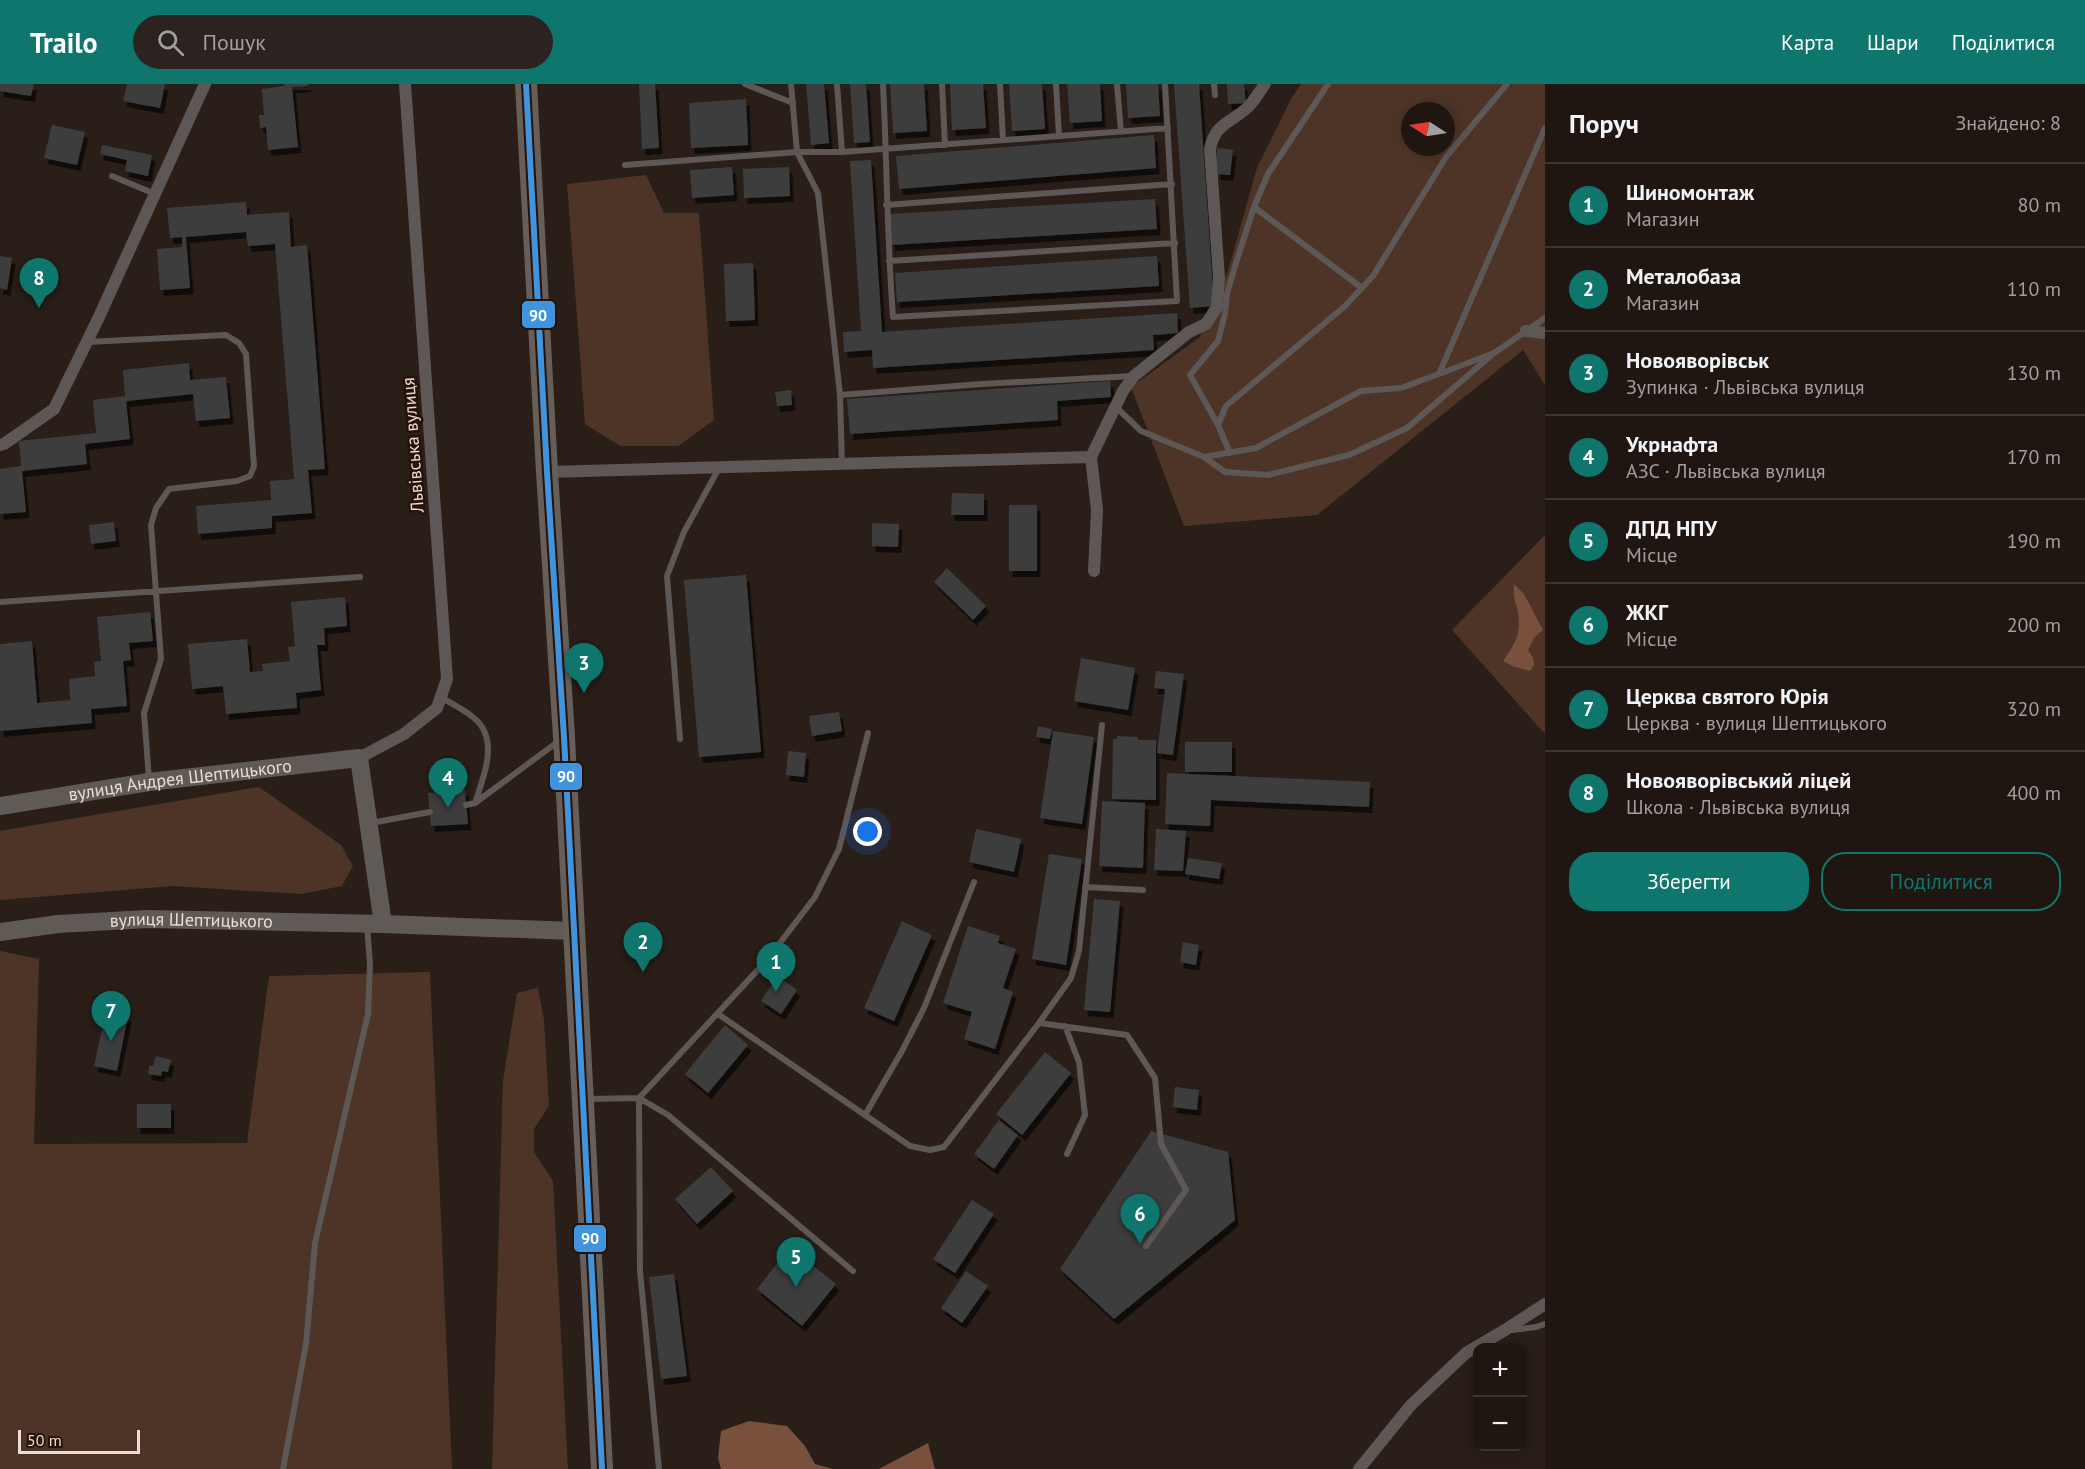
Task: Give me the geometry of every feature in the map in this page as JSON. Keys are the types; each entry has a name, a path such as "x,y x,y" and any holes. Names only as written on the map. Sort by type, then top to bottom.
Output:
{"highway":[{"path":"526,84 564,737 602,1469"}],"street":[{"path":"0,445 54,408 87,342 206,84"},
{"name":"Львівська вулиця","path":"358,758 404,734 437,708 447,679 405,84"},
{"path":"1094,571 1097,510 1091,457 1123,391 1134,376 1189,332 1206,324 1217,307 1219,278 1210,148 1212,137 1220,127 1248,107 1265,84"},
{"path":"1526,331 1545,333"},
{"path":"547,472 842,466 1091,457"},
{"path":"358,758 369,823 375,924"},
{"name":"вулиця Андрея Шептицького","path":"0,806 149,782 358,758"},
{"name":"вулиця Шептицького","path":"0,932 58,924 147,919 574,931"},
{"path":"1359,1469 1411,1405 1466,1353 1545,1304"}],"lane":[{"path":"745,84 793,103"},
{"path":"791,84 797,152 818,193 840,395 842,466"},
{"path":"837,84 842,152"},
{"path":"883,84 892,318 1177,301 1165,84"},
{"path":"942,84 945,144"},
{"path":"1000,84 1004,140"},
{"path":"1056,84 1059,136"},
{"path":"1117,84 1120,132"},
{"path":"1214,84 1215,95"},
{"path":"1230,453 1218,424 1190,375 1218,341 1227,294 1254,207 1268,174 1328,84"},
{"path":"1218,424 1226,406 1345,306 1362,288 1372,276 1446,157 1507,84"},
{"path":"625,165 1168,128"},
{"path":"1438,374 1545,128"},
{"path":"112,176 155,194"},
{"path":"886,205 1172,184"},
{"path":"1254,207 1362,288"},
{"path":"889,261 1174,243"},
{"path":"1116,407 1142,431 1204,457 1225,472 1268,475 1349,455 1407,428 1494,353 1545,318"},
{"path":"87,342 226,335 239,343 246,354 254,466 250,476 237,481 169,489 156,508 151,525 161,659 144,713 149,782"},
{"path":"1204,457 1256,448 1361,391 1401,388 1494,353"},
{"path":"840,395 982,384 1134,376"},
{"path":"680,739 667,576 684,532 719,468"},
{"path":"0,602 360,577"},
{"path":"441,697 482,726 485,735 488,745 486,768 475,803"},
{"path":"718,1014 910,1146 930,1150 944,1147 1071,978 1079,951 1102,725"},
{"path":"659,1469 640,1270 639,1098 767,960 815,897 839,849 868,733"},
{"path":"466,805 475,803 564,737"},
{"path":"369,823 430,812"},
{"path":"865,1115 924,1008 974,882"},
{"path":"1085,887 1143,890"},
{"path":"283,1469 306,1344 315,1243 368,1014 370,964 375,924"},
{"path":"1039,1023 1127,1035 1155,1078 1161,1144 1186,1190 1146,1246"},
{"path":"1065,1026 1079,1062 1085,1115 1067,1154"},
{"path":"582,1100 639,1098 668,1114 854,1271"},
{"path":"1505,1330 1545,1324"}],"shaded area":[{"path":"1301,84 1545,84 1545,385 1523,350 1317,515 1184,526 1131,387 1200,337 1228,271 1257,168 1291,99"},
{"path":"646,175 664,213 699,213 714,420 678,446 620,446 585,424 567,184"},
{"path":"1545,535 1545,734 1452,630"},
{"path":"1514,584 1524,594 1543,630 1534,638 1528,650 1534,665 1530,671 1503,661 1515,642 1519,624"},
{"path":"259,787 341,845 353,866 342,886 301,894 173,886 0,900 0,831"},
{"path":"0,951 39,959 34,1144 247,1143 269,976 430,972 452,1469 0,1469"},
{"path":"538,988 544,1020 549,1106 534,1129 534,1152 553,1181 568,1469 492,1469 503,1081 517,993"},
{"path":"749,1421 787,1426 805,1446 815,1464 833,1469 721,1469 718,1458 721,1431"},
{"path":"928,1443 935,1469 879,1469"}],"building":[{"path":"0,84 34,84 31,96 0,91"},
{"path":"127,84 165,84 160,108 123,101"},
{"path":"284,84 308,84 308,86 292,87 298,147 268,150 266,127 260,128 259,115 264,115 262,89 284,86"},
{"path":"639,84 655,84 659,148 642,149"},
{"path":"806,84 824,84 829,143 811,145"},
{"path":"850,84 866,84 870,142 854,143"},
{"path":"890,84 924,84 927,131 893,133"},
{"path":"950,84 983,84 986,128 952,130"},
{"path":"1009,84 1042,84 1045,129 1012,131"},
{"path":"1067,84 1100,84 1102,121 1070,123"},
{"path":"1126,84 1158,84 1160,116 1128,118"},
{"path":"1174,84 1199,84 1214,306 1190,308"},
{"path":"1227,84 1244,84 1246,103 1228,104"},
{"path":"746,99 748,145 691,148 689,103"},
{"path":"52,125 85,132 77,165 44,158"},
{"path":"1154,135 1156,168 899,189 896,156"},
{"path":"102,145 152,155 148,176 125,171 127,160 100,154"},
{"path":"1217,148 1233,150 1230,175 1217,174"},
{"path":"871,160 882,332 1177,313 1178,333 1153,335 1154,350 873,368 872,350 844,352 843,332 861,331 850,161"},
{"path":"732,167 734,195 692,198 690,170"},
{"path":"789,167 790,196 744,198 743,169"},
{"path":"1155,199 1157,229 891,245 890,214"},
{"path":"246,202 247,215 289,212 291,247 307,245 325,469 308,470 312,513 272,516 272,528 198,534 196,506 271,500 270,481 294,479 275,244 248,246 246,232 186,237 190,288 160,290 157,249 182,247 182,237 170,238 167,208"},
{"path":"0,256 12,258 7,290 0,288"},
{"path":"1157,256 1159,286 897,302 895,273"},
{"path":"753,263 755,320 726,321 724,264"},
{"path":"189,363 190,380 226,377 230,418 196,421 193,394 126,401 130,439 85,444 87,464 22,471 26,512 0,514 0,469 21,466 19,441 96,433 93,400 125,396 123,370"},
{"path":"1110,381 1111,397 1057,401 1058,420 850,434 847,399"},
{"path":"791,390 792,405 777,406 775,392"},
{"path":"952,493 984,494 984,515 951,515"},
{"path":"1009,505 1037,505 1037,571 1009,571"},
{"path":"114,522 116,541 91,544 89,525"},
{"path":"872,523 899,524 898,547 872,546"},
{"path":"947,568 986,606 973,620 934,582"},
{"path":"746,575 761,752 699,757 684,580"},
{"path":"345,597 347,626 324,628 325,645 317,645 321,690 296,693 297,708 226,714 223,686 192,689 188,644 247,639 250,672 263,671 262,664 290,661 288,647 295,646 291,602"},
{"path":"150,612 153,641 129,643 131,660 123,661 127,706 91,709 92,723 0,731 0,644 32,641 37,703 70,700 69,679 95,676 94,662 101,661 97,617"},
{"path":"1081,658 1135,668 1128,710 1074,701"},
{"path":"1156,671 1184,674 1173,755 1157,753 1165,689 1154,688"},
{"path":"839,712 842,731 812,736 809,716"},
{"path":"1038,726 1052,729 1050,739 1036,737"},
{"path":"1053,731 1094,737 1082,824 1040,818"},
{"path":"1117,736 1138,737 1138,740 1156,740 1156,800 1112,799 1113,739 1117,739"},
{"path":"1185,742 1232,742 1232,772 1185,772"},
{"path":"788,751 806,753 804,777 786,775"},
{"path":"1167,773 1370,782 1369,807 1211,800 1210,826 1165,824"},
{"path":"465,790 468,824 431,826 428,793"},
{"path":"1102,801 1145,803 1143,868 1099,866"},
{"path":"976,829 1021,839 1014,872 969,862"},
{"path":"1156,829 1186,831 1183,871 1154,870"},
{"path":"1049,854 1082,859 1066,965 1032,959"},
{"path":"1188,858 1222,863 1219,879 1185,874"},
{"path":"1094,899 1120,901 1110,1012 1084,1010"},
{"path":"902,921 932,935 894,1021 864,1008"},
{"path":"968,926 1000,936 998,943 1016,949 1003,988 1013,992 995,1049 964,1039 972,1012 943,1003"},
{"path":"1183,942 1199,945 1196,965 1180,962"},
{"path":"777,976 797,990 781,1014 761,1001"},
{"path":"106,1011 128,1016 117,1071 94,1066"},
{"path":"725,1025 748,1045 708,1093 685,1074"},
{"path":"1045,1052 1071,1073 1022,1135 996,1114"},
{"path":"156,1056 171,1060 168,1072 162,1071 161,1076 148,1074 149,1066 153,1066"},
{"path":"1175,1087 1199,1090 1197,1110 1173,1107"},
{"path":"137,1104 171,1104 171,1128 137,1128"},
{"path":"999,1120 1018,1135 994,1169 974,1154"},
{"path":"1151,1131 1228,1152 1235,1220 1114,1319 1060,1269"},
{"path":"711,1167 733,1191 697,1224 675,1199"},
{"path":"972,1200 994,1214 955,1273 933,1259"},
{"path":"790,1247 836,1284 802,1326 757,1289"},
{"path":"966,1271 988,1286 962,1323 941,1308"},
{"path":"674,1274 687,1376 661,1379 649,1277"}],"transit line":[{"name":"90","path":"526,84 564,737 602,1469"}],"place":[{"name":"Новояворівський ліцей","path":"39,308"},
{"name":"Новояворівськ","path":"584,693"},
{"name":"Укрнафта","path":"448,808"},
{"name":"Металобаза","path":"643,972"},
{"name":"Шиномонтаж","path":"776,992"},
{"name":"Церква святого Юрія","path":"111,1041"},
{"name":"ЖКГ","path":"1140,1244"},
{"name":"ДПД НПУ","path":"796,1287"}]}
